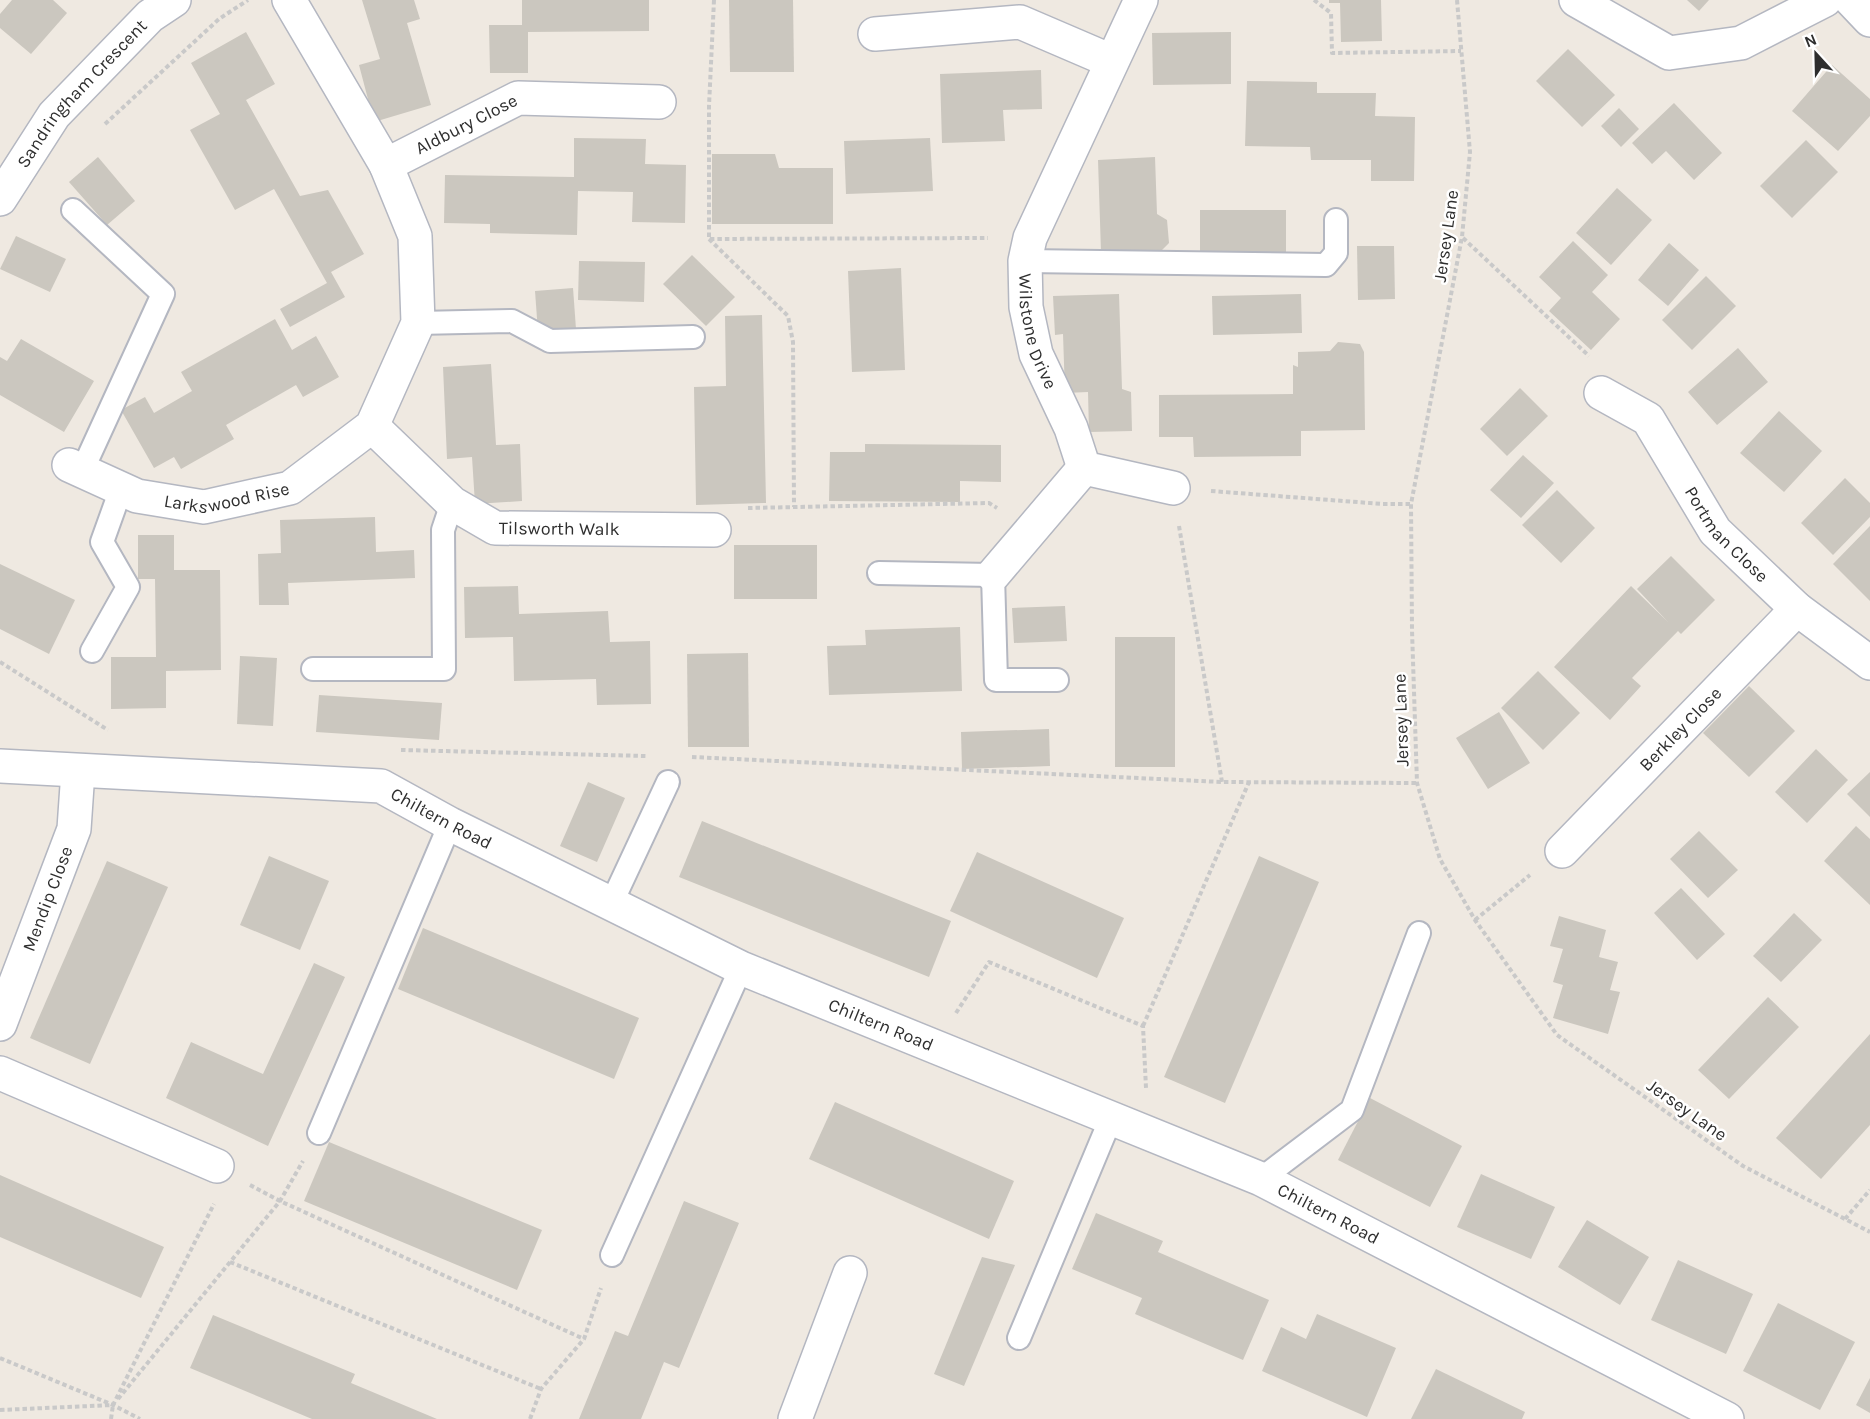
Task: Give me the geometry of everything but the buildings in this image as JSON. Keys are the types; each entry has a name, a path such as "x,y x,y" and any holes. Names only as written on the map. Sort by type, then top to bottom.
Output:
{"street":[{"name":"Sandringham Crescent","path":"0,199 54,115 150,16 174,0"},
{"name":"Larkswood Rise","path":"75,468 137,496 204,507 290,488 372,426 418,323 415,236 386,165 289,0"},
{"name":"Wilstone Drive","path":"1084,468 1071,428 1036,354 1026,307 1028,249 1111,61 1141,0"},
{"path":"1576,0 1669,53 1741,43 1825,0"},
{"path":"1851,0 1870,20"},
{"path":"874,34 1020,22 1111,61"},
{"name":"Aldbury Close","path":"386,165 518,98 659,102"},
{"name":"Portman Close","path":"1601,393 1648,419 1715,531 1797,609 1870,663"},
{"name":"Tilsworth Walk","path":"372,426 452,503 495,528 714,530"},
{"path":"993,575 1084,468 1173,488"},
{"name":"Berkley Close","path":"1562,851 1797,609"},
{"name":"Chiltern Road","path":"0,766 381,786 450,824 612,902 741,968 1261,1179 1727,1419"},
{"name":"Mendip Close","path":"0,1024 74,829 78,771"},
{"path":"0,1073 217,1166"},
{"path":"795,1419 849,1273"}],"lane":[{"path":"73,210 163,294 75,468"},
{"path":"1028,249 1326,265 1336,253 1336,220"},
{"path":"418,323 512,321 550,341 693,337"},
{"path":"92,651 128,587 102,542 122,489"},
{"path":"313,669 444,669 443,530 452,503"},
{"path":"879,573 993,575 996,680 1057,680"},
{"path":"612,902 668,782"},
{"path":"319,1133 450,824"},
{"path":"1261,1179 1352,1110 1419,933"},
{"path":"612,1255 741,968"},
{"path":"1019,1338 1111,1118"}],"path":[{"path":"99,130 219,19 248,0"},
{"path":"714,0 709,106 709,239 788,316 793,342 794,507"},
{"path":"1314,0 1331,13 1332,53 1461,51"},
{"name":"Jersey Lane","path":"1457,0 1470,152 1462,237 1411,504 1417,783 1440,859 1474,920 1557,1035 1743,1166 1870,1232"},
{"path":"1462,237 1596,362 1601,393"},
{"path":"709,239 1028,249"},
{"path":"1222,782 1173,488 1383,504 1411,504"},
{"path":"714,530 742,526 743,509 989,503 1030,531"},
{"path":"0,662 110,731"},
{"path":"397,750 657,756"},
{"path":"681,757 1222,782 1417,783"},
{"path":"1148,1132 1143,1026 1249,782"},
{"path":"1474,920 1562,851"},
{"path":"934,1046 989,962 1143,1026"},
{"path":"0,1410 113,1405 280,1201 319,1133"},
{"path":"111,1419 113,1405 217,1198 217,1166 280,1201 584,1339"},
{"path":"1845,1219 1870,1190"},
{"path":"530,1419 541,1389 584,1339 612,1255"},
{"path":"230,1262 541,1389"},
{"path":"0,1358 113,1405 140,1419"}]}
